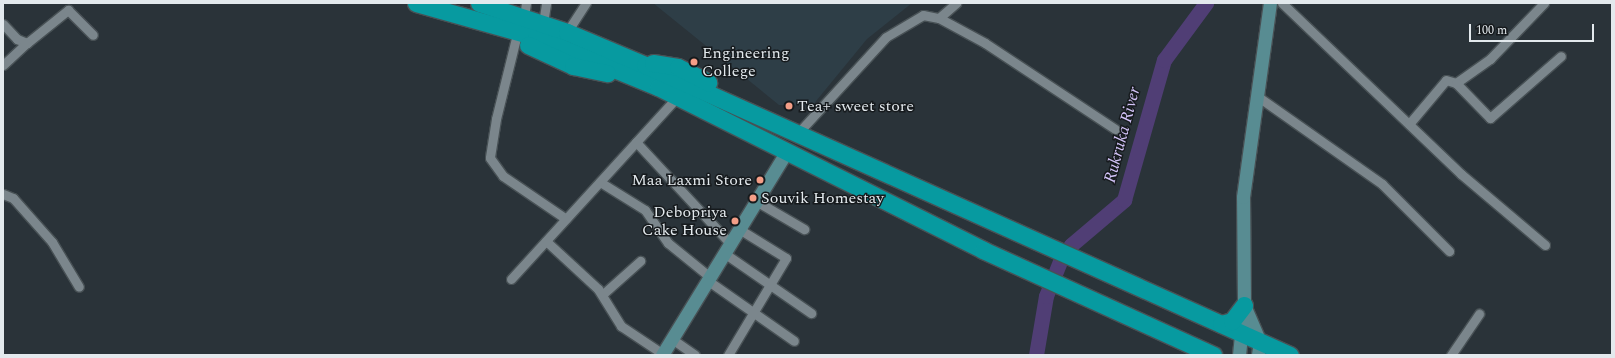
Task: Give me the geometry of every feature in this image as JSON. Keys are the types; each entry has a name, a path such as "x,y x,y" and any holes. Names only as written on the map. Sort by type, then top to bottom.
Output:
{"highway":[{"path":"416,3 489,23 631,68 748,111 1221,324 1240,333 1259,348 1290,355"},
{"path":"479,3 525,10 543,23 567,32 678,96 1008,262 1213,355"},
{"path":"489,23 573,66 631,68"},
{"path":"787,151 798,133"},
{"path":"1221,324 1232,321 1244,305"}],"main road":[{"path":"1239,355 1244,305 1243,197 1270,3"},
{"path":"662,354 787,151"},
{"path":"1244,305 1259,348"}],"street":[{"path":"543,23 546,3"},
{"path":"567,32 586,3"},
{"path":"939,18 956,3"},
{"path":"1282,3 1409,124 1545,245"},
{"path":"1409,124 1443,82 1456,83 1490,59 1544,3"},
{"path":"3,64 68,10 93,35"},
{"path":"798,133 886,37 924,15 939,18 992,47 1115,129"},
{"path":"3,24 17,39 27,43"},
{"path":"516,38 496,119 490,158 503,176 566,219"},
{"path":"1456,83 1490,118 1561,56"},
{"path":"511,279 678,96"},
{"path":"1257,96 1382,184 1449,252"},
{"path":"636,142 727,248 771,288 811,313"},
{"path":"600,182 645,210 668,243 755,314 794,341"},
{"path":"3,194 13,198 52,242 79,287"},
{"path":"756,201 804,229"},
{"path":"728,355 771,288 786,258 739,229"},
{"path":"546,241 603,294 616,321 662,354"},
{"path":"603,294 640,261"},
{"path":"1451,355 1479,314"},
{"path":"672,339 695,355"}],"shaded area":[{"path":"653,3 912,3 867,39 812,106 779,105"}],"waterway":[{"name":"Rukruka River","path":"1036,355 1046,296 1061,259 1071,245 1124,200 1164,60 1206,3"}],"place":[{"name":"Engineering College","path":"694,62"},
{"name":"Tea+ sweet store","path":"789,106"},
{"name":"Maa Laxmi Store","path":"760,180"},
{"name":"Souvik Homestay","path":"753,198"},
{"name":"Debopriya Cake House","path":"735,221"}]}
